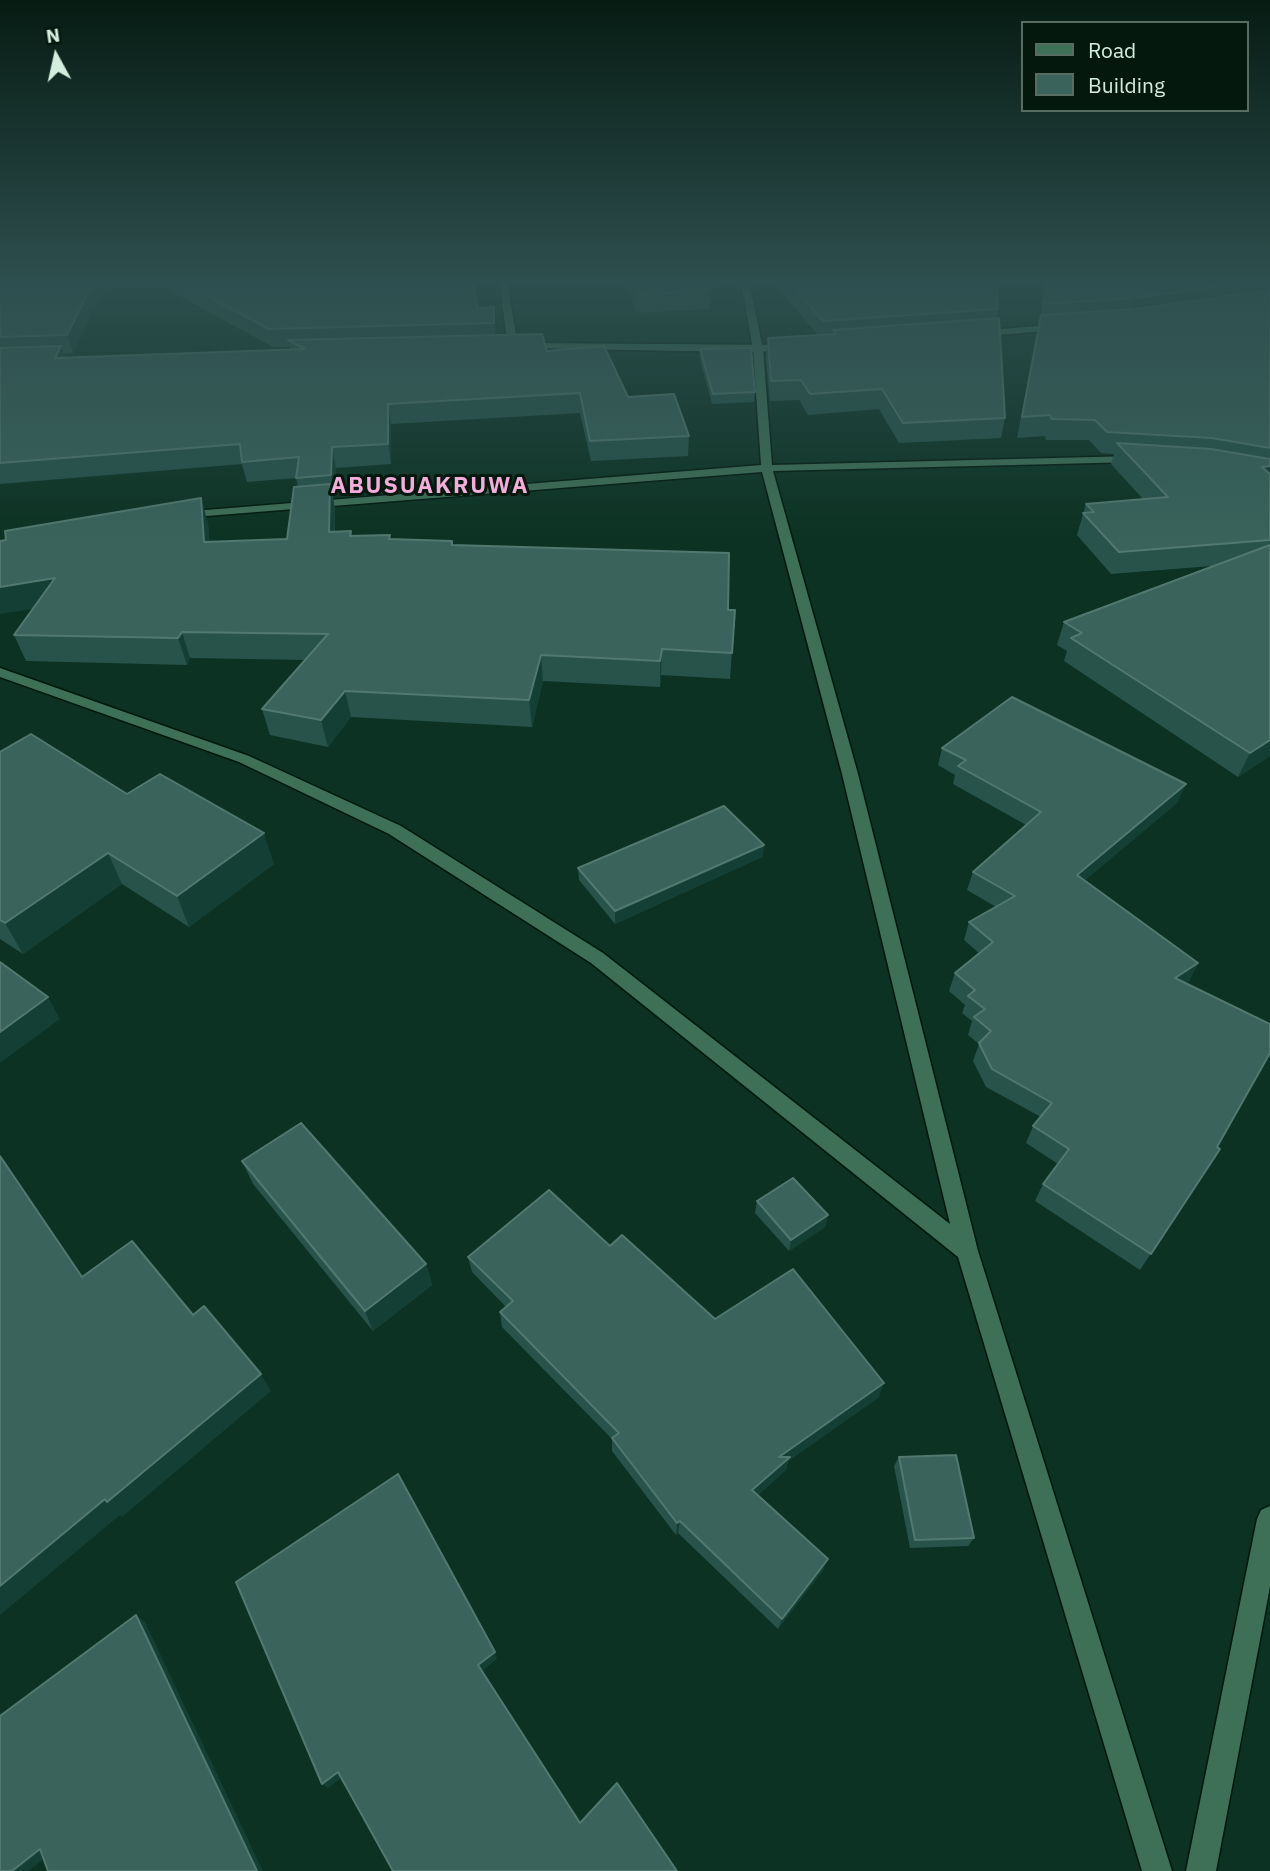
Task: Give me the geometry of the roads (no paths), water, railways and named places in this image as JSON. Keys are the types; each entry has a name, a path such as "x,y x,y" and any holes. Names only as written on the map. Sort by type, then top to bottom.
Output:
{"street":[{"path":"759,368 767,468 850,774 967,1251 1157,1871"},
{"path":"169,516 767,468 1121,458 1147,460"},
{"path":"0,671 244,759 395,830 597,958 967,1251"},
{"path":"1201,1871 1270,1519"}],"district":[{"name":"ABUSUAKRUWA","path":"430,486"}]}
